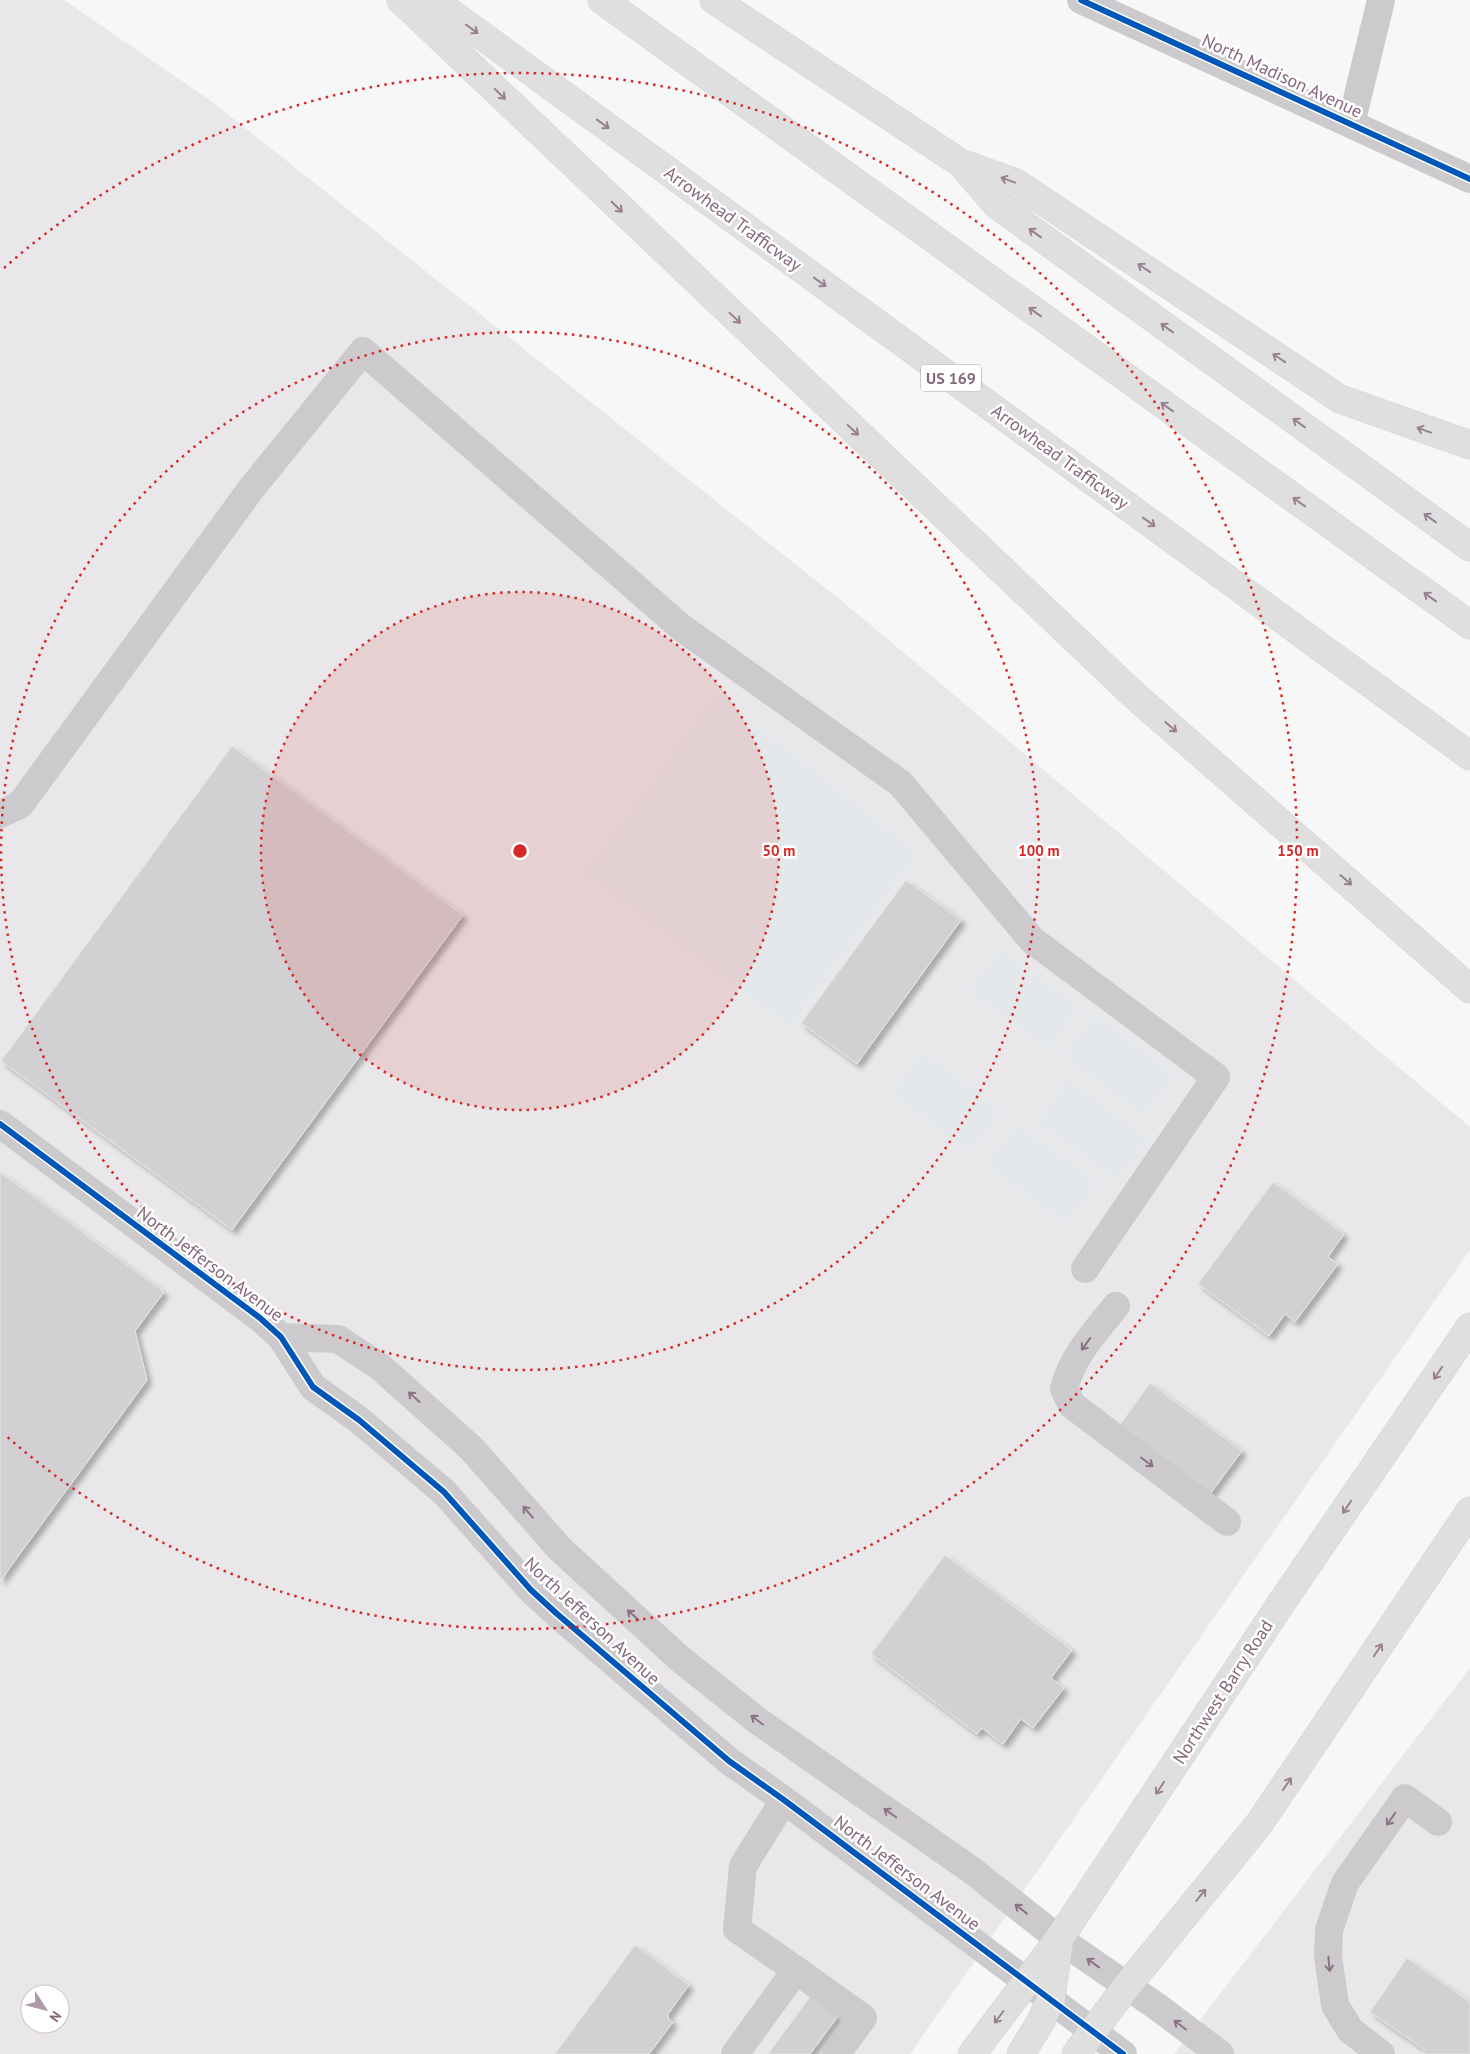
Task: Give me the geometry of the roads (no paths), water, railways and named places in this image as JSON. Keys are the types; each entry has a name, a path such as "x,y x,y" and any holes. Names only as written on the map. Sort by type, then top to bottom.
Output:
{"main road":[{"path":"401,0 1134,695 1470,989"},
{"name":"Arrowhead Trafficway","path":"432,0 1470,756"},
{"path":"602,0 1470,625"},
{"path":"714,0 962,164 1016,182 1340,399 1470,445"},
{"path":"962,164 997,205 1470,547"},
{"name":"Northwest Barry Road","path":"972,2054 1059,1939 1284,1599 1470,1326"},
{"path":"1076,2054 1126,1987 1259,1824 1470,1511"},
{"path":"1021,2054 1041,2021 1051,1999 1059,1939"}],"street":[{"name":"North Madison Avenue","path":"1081,0 1470,178"},
{"path":"1351,124 1381,0"},
{"path":"0,814 20,805 250,489 363,351 682,628 900,783 1032,940 1216,1077 1085,1269"},
{"name":"North Jefferson Avenue","path":"0,1124 260,1318 281,1337 314,1387 359,1420 444,1492 531,1590 729,1761 784,1800 1123,2054"},
{"path":"1116,1306 1084,1345 1068,1372 1064,1389 1072,1405 1227,1522"},
{"name":"North Jefferson Avenue","path":"281,1337 338,1339 379,1366 471,1448 560,1549 679,1658 758,1721 970,1869 1059,1939 1159,2008 1220,2054"},
{"path":"1381,2054 1350,2030 1335,2005 1328,1956 1329,1930 1346,1883 1405,1798 1438,1822"},
{"path":"784,1800 742,1866 737,1928 862,2018 836,2054"},
{"path":"735,2054 796,1970"}]}
